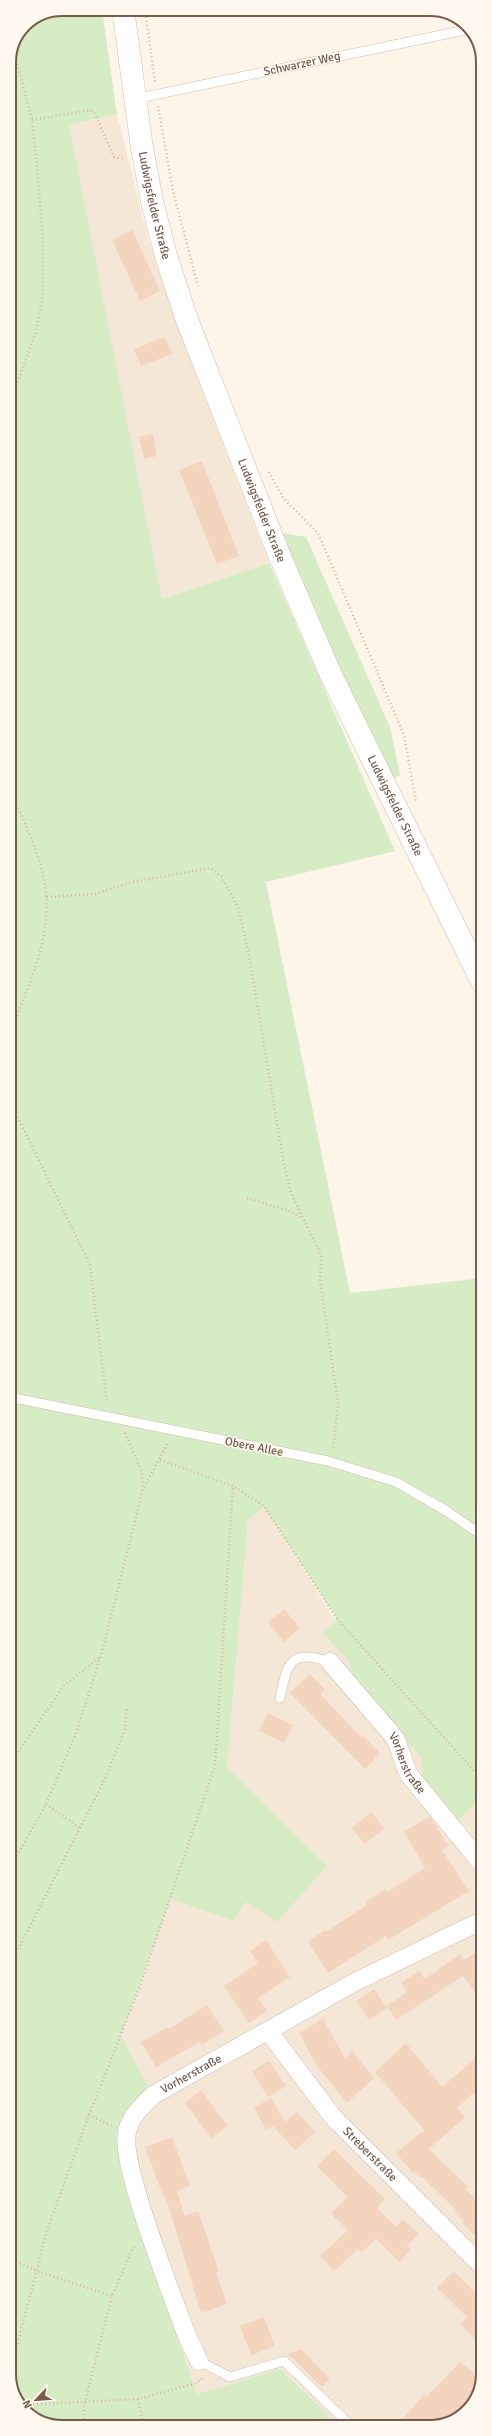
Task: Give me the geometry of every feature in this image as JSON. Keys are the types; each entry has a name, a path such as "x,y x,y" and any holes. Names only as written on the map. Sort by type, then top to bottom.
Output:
{"street":[{"name":"Ludwigsfelder Straße","path":"124,16 135,99 152,201 168,263 187,320 278,552 331,675 476,970"},
{"name":"Vorherstraße","path":"330,1662 395,1738 402,1752 404,1765 410,1776 476,1856"},
{"name":"Vorherstraße","path":"126,2133 137,2111 153,2095 269,2032 355,1982 476,1923"},
{"name":"Streberstraße","path":"269,2032 338,2122 476,2260"},
{"path":"126,2133 128,2164 187,2336 199,2360"}],"lane":[{"name":"Schwarzer Weg","path":"135,99 463,30"},
{"name":"Obere Allee","path":"16,1398 124,1419 167,1430 328,1462 396,1482 445,1510 476,1531"},
{"path":"280,1698 286,1668 295,1659 313,1657 330,1662"},
{"path":"199,2360 230,2377 284,2361 345,2420"}],"path":[{"path":"146,16 156,94 173,191 198,288"},
{"path":"16,59 32,120 43,239 43,295 36,332 16,386"},
{"path":"32,120 90,110 96,114 114,157 122,160"},
{"path":"265,465 284,498 318,533 404,736 417,807"},
{"path":"16,802 43,868 47,897 46,925 36,964 16,1020"},
{"path":"47,897 95,894 132,882 210,868 222,877 239,910 249,956 284,1165 291,1193 321,1255 320,1279 338,1404 333,1449 328,1462"},
{"path":"16,1113 90,1265 108,1416"},
{"path":"246,1198 292,1212 302,1218"},
{"path":"124,1419 126,1435 142,1472 143,1489"},
{"path":"16,1858 46,1804 75,1736 101,1656 143,1489 167,1445 167,1430"},
{"path":"160,1460 233,1486 264,1506 337,1619 476,1773"},
{"path":"16,2350 47,2231 89,2115 145,1972 215,1766 233,1486"},
{"path":"16,1756 64,1686 101,1656"},
{"path":"16,1953 103,1783 125,1730 127,1706"},
{"path":"46,1804 80,1828"},
{"path":"89,2115 126,2133"},
{"path":"84,2420 86,2401 112,2296 133,2248 152,2235"},
{"path":"16,2261 36,2271 112,2296"},
{"path":"27,2405 138,2399 197,2383 215,2369"},
{"path":"138,2399 142,2420"}],"shaded area":[{"path":"117,114 149,241 203,393 269,563 162,599 68,125"},
{"path":"264,1506 337,1624 476,1780 476,2380 474,2389 465,2404 445,2418 436,2420 334,2420 280,2369 197,2394 121,2172 117,2137 122,2120 150,2090 121,2036 171,1899 233,1921 246,1902 327,1866 227,1767 248,1520"}],"green space":[{"path":"62,16 103,16 117,114 69,125 162,599 269,563 395,851 266,882 350,1293 476,1279 476,1803 458,1821 422,1780 422,1759 351,1677 350,1663 323,1633 337,1619 264,1507 248,1520 227,1767 327,1866 277,1922 246,1902 233,1921 171,1899 121,2036 150,2090 130,2111 120,2126 118,2144 121,2172 197,2394 280,2369 334,2420 59,2420 42,2415 29,2407 18,2389 16,2380 16,62 20,44 29,29 44,20"},
{"path":"276,532 306,537 390,727 400,775 392,780"}],"building":[{"path":"132,230 160,291 140,301 112,240"},
{"path":"165,337 172,354 141,366 134,349"},
{"path":"153,434 157,456 144,459 139,437"},
{"path":"202,461 239,556 217,564 179,470"},
{"path":"284,1609 300,1628 284,1642 268,1622"},
{"path":"310,1674 325,1689 320,1694 361,1737 362,1735 380,1753 365,1769 290,1693"},
{"path":"268,1713 293,1725 284,1743 259,1731"},
{"path":"372,1812 384,1829 364,1844 352,1828"},
{"path":"430,1816 448,1846 442,1850 469,1891 388,1940 386,1936 328,1973 308,1941 325,1930 326,1932 367,1905 365,1902 386,1889 387,1892 425,1868 404,1832"},
{"path":"266,1940 290,1977 258,1998 267,2011 249,2023 224,1986 258,1963 250,1951"},
{"path":"476,1952 476,1991 475,1992 463,1976 396,2020 387,2006 407,1992 401,1983 419,1971 425,1979 460,1954 464,1960"},
{"path":"374,1989 387,2008 369,2020 356,2001"},
{"path":"207,2005 224,2031 202,2045 200,2042 156,2067 141,2042 168,2027 169,2029"},
{"path":"323,2019 345,2058 352,2051 374,2078 347,2103 317,2066 299,2033"},
{"path":"406,2043 442,2087 476,2058 476,2095 473,2093 457,2108 465,2117 429,2149 468,2187 466,2190 476,2199 476,2236 462,2223 464,2221 454,2212 456,2210 422,2177 420,2178 414,2171 413,2173 396,2153 424,2130 375,2072"},
{"path":"269,2061 286,2086 268,2097 252,2071"},
{"path":"201,2090 228,2126 211,2138 185,2103"},
{"path":"271,2098 285,2122 297,2112 315,2132 295,2150 273,2126 266,2130 254,2108"},
{"path":"172,2137 190,2186 177,2191 185,2216 198,2211 219,2271 216,2272 227,2304 201,2313 165,2195 163,2196 145,2147"},
{"path":"334,2149 385,2199 377,2208 396,2227 403,2219 419,2234 407,2246 411,2250 399,2262 376,2239 362,2252 358,2249 334,2271 320,2256 348,2230 331,2214 347,2197 317,2166"},
{"path":"454,2271 476,2293 475,2339 460,2324 467,2317 437,2288"},
{"path":"264,2317 275,2346 251,2355 240,2326"},
{"path":"301,2349 330,2379 322,2387 288,2354"},
{"path":"460,2362 476,2375 474,2389 470,2397 465,2404 450,2415 436,2420 401,2420 424,2395 426,2397"}]}
